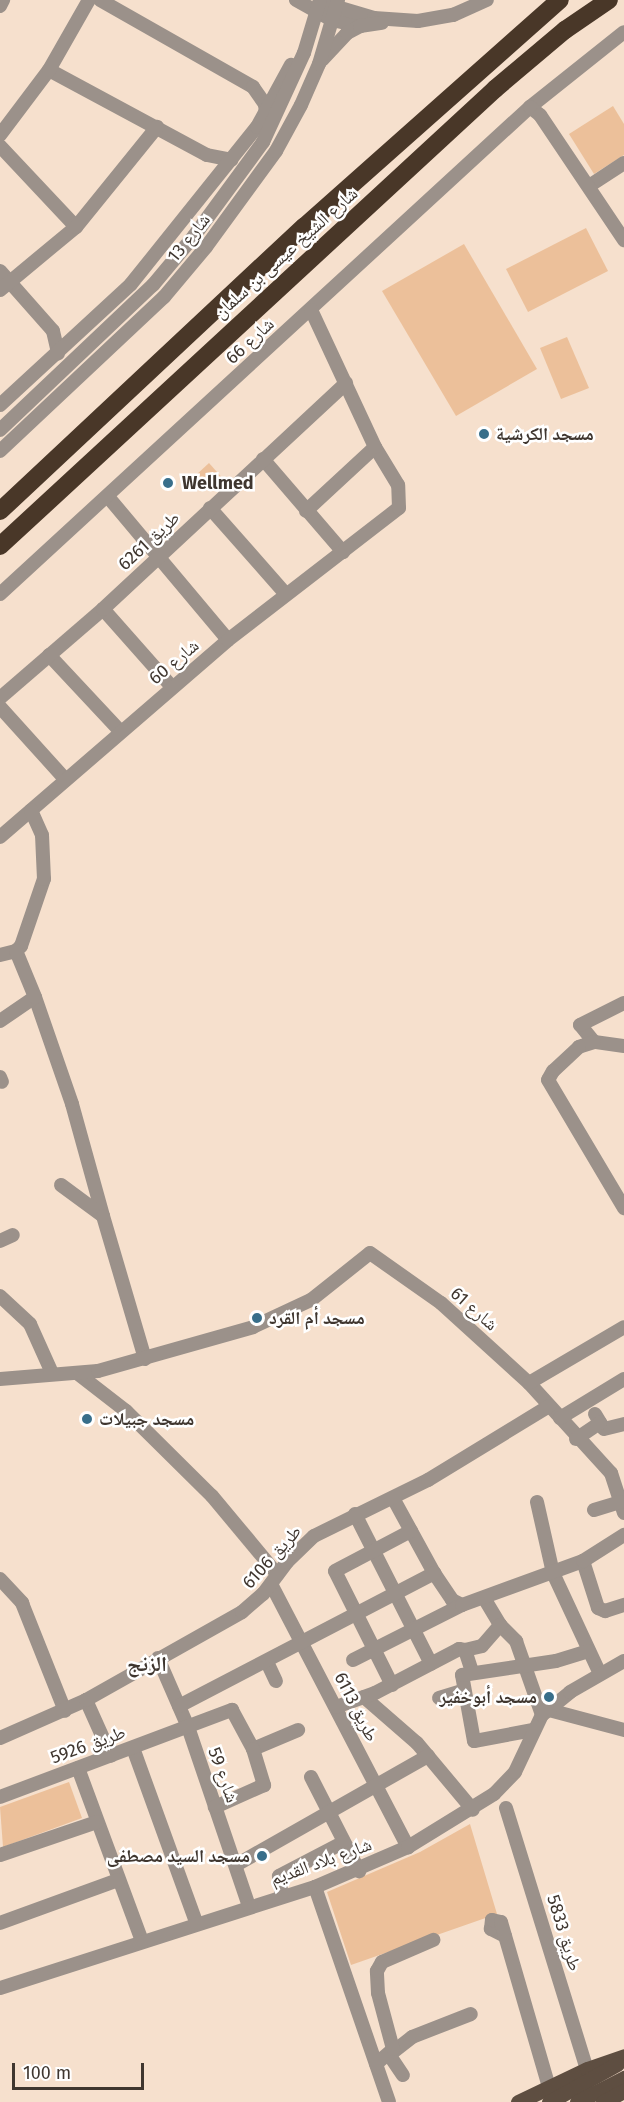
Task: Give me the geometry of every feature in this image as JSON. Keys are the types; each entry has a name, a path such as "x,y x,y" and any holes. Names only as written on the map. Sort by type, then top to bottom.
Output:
{"highway":[{"name":"شارع الشيخ عيسى بن سلمان","path":"0,512 304,227 560,0"},
{"name":"شارع الشيخ عيسى بن سلمان","path":"0,546 495,90 565,30 609,0"}],"main road":[{"path":"549,2094 586,2069 624,2057"},
{"path":"518,2102 583,2086 624,2057"},
{"path":"577,2102 615,2090"}],"street":[{"path":"0,6 3,0"},
{"path":"0,135 49,70 88,0"},
{"path":"100,0 253,87 274,89 280,86"},
{"path":"295,0 319,3 374,18 400,20 436,20 487,0"},
{"path":"295,0 304,14 310,34"},
{"path":"354,0 374,18"},
{"name":"شارع 13","path":"0,430 153,285 194,236 263,142 304,53 319,3"},
{"path":"335,9 360,26"},
{"name":"شارع 13","path":"0,450 164,297 206,248 276,151 319,64 335,9"},
{"path":"319,64 347,33 360,26 400,20"},
{"name":"شارع 66","path":"0,594 109,498 526,110 624,32"},
{"path":"0,405 131,284 232,160 266,112 291,65 304,53"},
{"path":"49,70 207,155 232,160"},
{"path":"253,87 265,104 266,112"},
{"path":"526,110 589,186 624,240"},
{"path":"5,286 76,227 157,127"},
{"path":"0,146 76,227"},
{"path":"207,155 214,167 216,180"},
{"path":"589,186 624,164"},
{"path":"0,271 5,286 53,331 77,336"},
{"name":"شارع 60","path":"2,830 32,810 120,731 285,593 379,524 393,504 390,473 375,447 311,310"},
{"path":"53,331 58,353"},
{"name":"طريق 6261","path":"0,698 103,609 346,383"},
{"path":"306,511 375,447"},
{"path":"263,459 343,552"},
{"path":"109,498 228,640"},
{"path":"210,508 285,593"},
{"path":"103,609 172,687"},
{"path":"49,655 120,731"},
{"path":"0,707 66,780"},
{"path":"0,1379 52,1373 77,1373 145,1359 72,1104 35,997 16,951 39,901 46,863 42,835 32,810"},
{"path":"0,955 16,951"},
{"path":"0,1022 35,997"},
{"path":"594,1042 580,1025 624,1004"},
{"path":"624,1046 594,1042 579,1047 553,1071 548,1080 624,1208"},
{"path":"61,1185 103,1215"},
{"name":"شارع 61","path":"145,1359 253,1327 311,1300 370,1253 441,1303 529,1383 576,1439 611,1473 622,1507"},
{"path":"0,1296 30,1324 52,1373"},
{"path":"529,1383 624,1327"},
{"name":"طريق 6113","path":"77,1373 119,1405 212,1496 274,1579 303,1642 408,1847"},
{"path":"560,1418 624,1381"},
{"name":"طريق 6106","path":"1,1734 65,1711 242,1612 314,1536 355,1514 393,1498 549,1406"},
{"path":"576,1439 598,1419 610,1430 624,1424"},
{"path":"393,1498 434,1573 452,1600 462,1605"},
{"path":"537,1502 553,1573 580,1625 589,1652 600,1674"},
{"path":"594,1510 622,1507"},
{"path":"355,1514 372,1552 431,1664"},
{"path":"392,1685 355,1615 335,1570 411,1531"},
{"path":"353,1660 462,1605 583,1561 624,1535"},
{"path":"583,1561 598,1608 605,1611 624,1605"},
{"path":"179,1706 434,1573"},
{"path":"0,1579 22,1603 65,1711"},
{"path":"484,1598 500,1625 514,1637 522,1666 546,1713 624,1730"},
{"path":"336,1707 392,1685 457,1649 482,1647 500,1625"},
{"path":"465,1650 469,1672"},
{"path":"533,1730 477,1742 472,1737 460,1678 469,1672 522,1666 589,1652"},
{"name":"شارع 59","path":"158,1658 188,1727 249,1906"},
{"name":"شارع بلاد القديم","path":"0,1988 196,1922 282,1896 318,1890 408,1847 473,1810 515,1772 533,1730 546,1713 600,1674 624,1661"},
{"path":"267,1662 276,1681"},
{"path":"439,1698 462,1691"},
{"path":"364,1697 428,1756 473,1810"},
{"path":"86,1700 111,1756"},
{"name":"طريق 5926","path":"0,1797 232,1710 253,1749"},
{"path":"215,1807 262,1788 264,1779 253,1749 298,1730"},
{"path":"133,1748 196,1922"},
{"path":"236,1865 428,1756"},
{"path":"78,1768 142,1941"},
{"path":"311,1776 359,1871"},
{"name":"طريق 5833","path":"506,1808 586,2069"},
{"path":"0,1855 97,1822"},
{"path":"282,1896 279,1876 344,1842"},
{"path":"0,1923 118,1880"},
{"path":"318,1890 389,2102"},
{"path":"505,1936 549,2094"},
{"path":"403,2075 391,2054 378,1993 377,1971 387,1956 432,1940"},
{"path":"376,2064 412,2037 471,2014"}],"shaded area":[{"path":"613,106 624,124 624,155 594,174 569,134"},
{"path":"586,228 608,271 528,312 506,269"},
{"path":"464,244 537,369 456,416 382,291"},
{"path":"567,337 589,388 561,399 540,348"},
{"path":"209,463 225,481 212,492 196,475"},
{"path":"69,1782 82,1818 3,1847 0,1807"},
{"path":"470,1824 497,1914 351,1965 327,1892 420,1852"}],"place":[{"name":"مسجد الكرشية","path":"484,434"},
{"name":"Wellmed","path":"168,483"},
{"name":"مسجد أم القرد","path":"257,1318"},
{"name":"مسجد جبيلات","path":"87,1419"},
{"name":"مسجد أبوخفير","path":"549,1697"},
{"name":"مسجد السيد مصطفى","path":"262,1856"}],"district":[{"name":"الزنج","path":"147,1664"}]}
